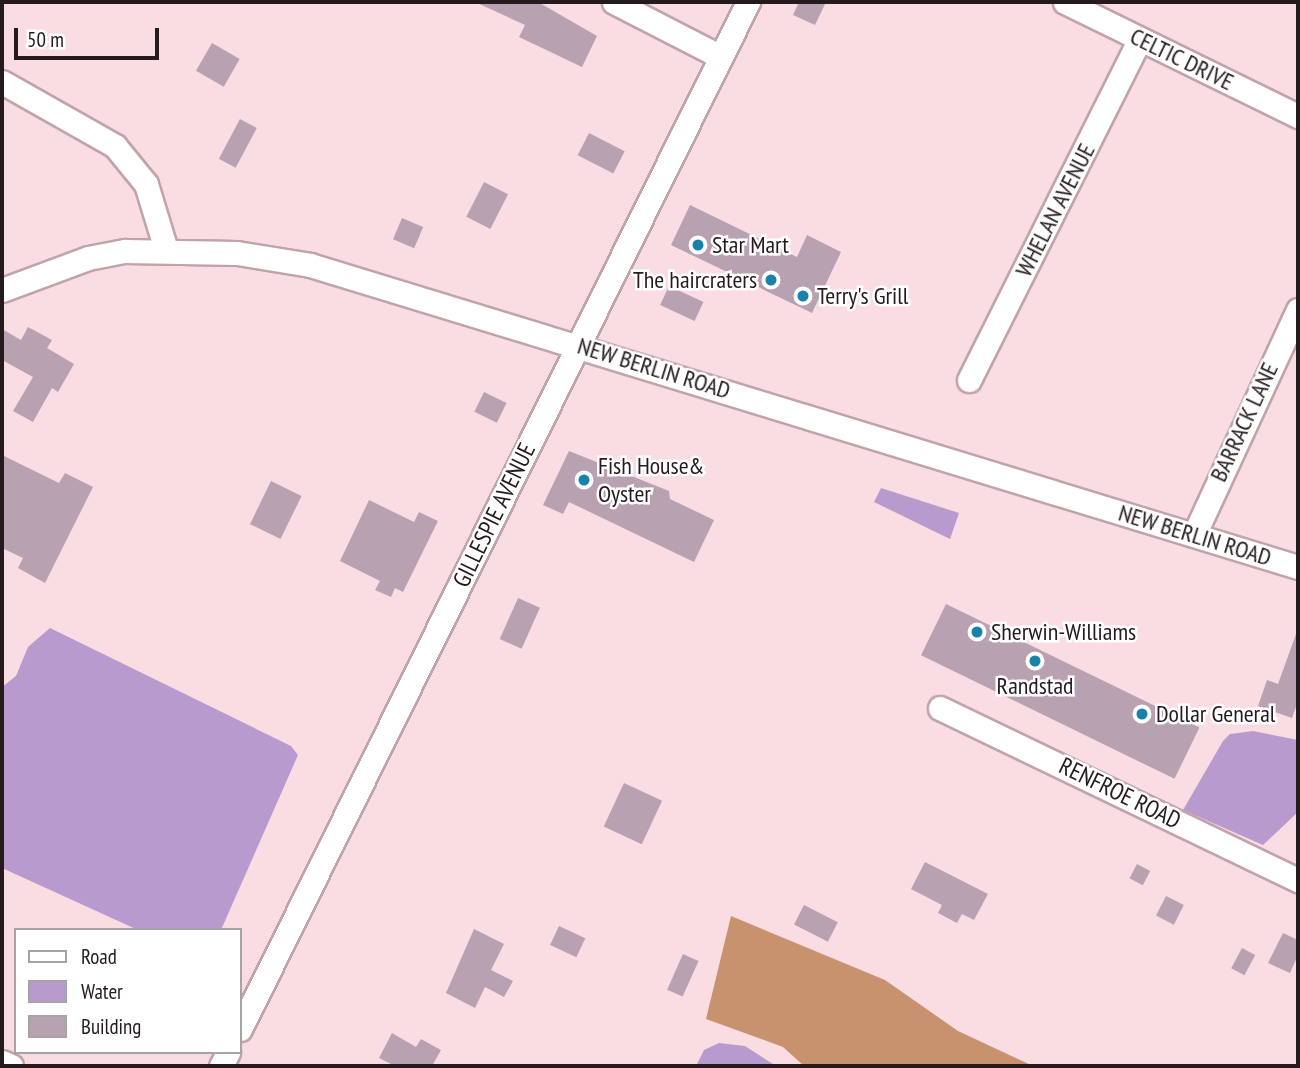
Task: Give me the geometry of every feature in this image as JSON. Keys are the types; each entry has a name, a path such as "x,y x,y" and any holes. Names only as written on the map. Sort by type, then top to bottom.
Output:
{"street":[{"path":"614,2 721,57"},
{"name":"GILLESPIE AVENUE","path":"242,1025 748,2"},
{"name":"CELTIC DRIVE","path":"1065,2 1298,116"},
{"name":"WHELAN AVENUE","path":"969,380 1140,39"},
{"path":"2,82 115,146 146,184 166,250"},
{"name":"NEW BERLIN ROAD","path":"2,290 88,258 166,250 237,253 310,265 1298,567"},
{"name":"BARRACK LANE","path":"1194,535 1298,310"},
{"name":"RENFROE ROAD","path":"940,708 1298,880"},
{"path":"2,1062 11,1066"}],"shaded area":[{"path":"731,916 885,980 958,1031 1033,1066 804,1066 783,1047 706,1019"}],"water":[{"path":"881,488 959,513 950,539 874,502"},
{"path":"50,628 291,746 298,755 222,928 134,928 2,868 2,687 16,676 28,647"},
{"path":"1253,731 1298,740 1298,812 1263,845 1183,810 1223,741 1230,734"},
{"path":"719,1043 745,1046 776,1066 696,1066 704,1050"}],"building":[{"path":"475,2 538,2 597,36 582,67 519,37 525,25"},
{"path":"799,2 826,2 815,25 793,15"},
{"path":"212,43 240,59 224,87 196,71"},
{"path":"240,119 257,128 236,168 219,159"},
{"path":"589,133 625,151 613,173 578,155"},
{"path":"484,182 508,194 490,229 466,217"},
{"path":"690,205 797,257 807,235 841,252 812,313 671,245"},
{"path":"402,218 423,227 414,248 393,239"},
{"path":"669,286 703,302 695,321 660,305"},
{"path":"28,327 52,340 47,348 74,364 58,392 52,388 33,422 13,411 33,377 2,360 2,329 21,340"},
{"path":"484,392 506,403 497,423 474,412"},
{"path":"569,451 669,491 670,499 714,520 694,562 569,502 563,514 543,505"},
{"path":"2,455 59,483 65,473 93,487 45,583 18,568 23,558 2,548"},
{"path":"271,481 302,496 281,539 250,524"},
{"path":"369,500 414,522 419,512 438,521 403,592 395,588 391,597 375,590 380,581 340,561"},
{"path":"518,598 540,608 522,649 500,639"},
{"path":"946,604 1199,728 1174,779 921,655"},
{"path":"1296,634 1298,701 1292,718 1258,706 1267,680 1278,684"},
{"path":"624,783 662,801 642,844 604,827"},
{"path":"925,862 988,894 974,920 962,914 957,923 938,913 942,905 911,889"},
{"path":"1137,864 1150,871 1143,885 1129,878"},
{"path":"1166,896 1184,905 1174,925 1156,916"},
{"path":"804,905 838,922 828,942 794,925"},
{"path":"559,926 585,938 576,957 550,945"},
{"path":"474,929 504,944 491,970 513,981 504,997 485,987 475,1008 446,993"},
{"path":"1283,933 1298,940 1298,955 1290,973 1268,963"},
{"path":"1242,948 1255,955 1244,975 1231,968"},
{"path":"683,954 699,961 683,997 667,990"},
{"path":"392,1033 416,1047 421,1039 441,1050 432,1066 395,1066 379,1058"}],"place":[{"name":"Star Mart","path":"698,245"},
{"name":"The haircraters","path":"771,280"},
{"name":"Terry's Grill","path":"803,296"},
{"name":"Fish House& Oyster","path":"584,480"},
{"name":"Sherwin-Williams","path":"977,632"},
{"name":"Randstad","path":"1035,661"},
{"name":"Dollar General","path":"1142,714"}]}
